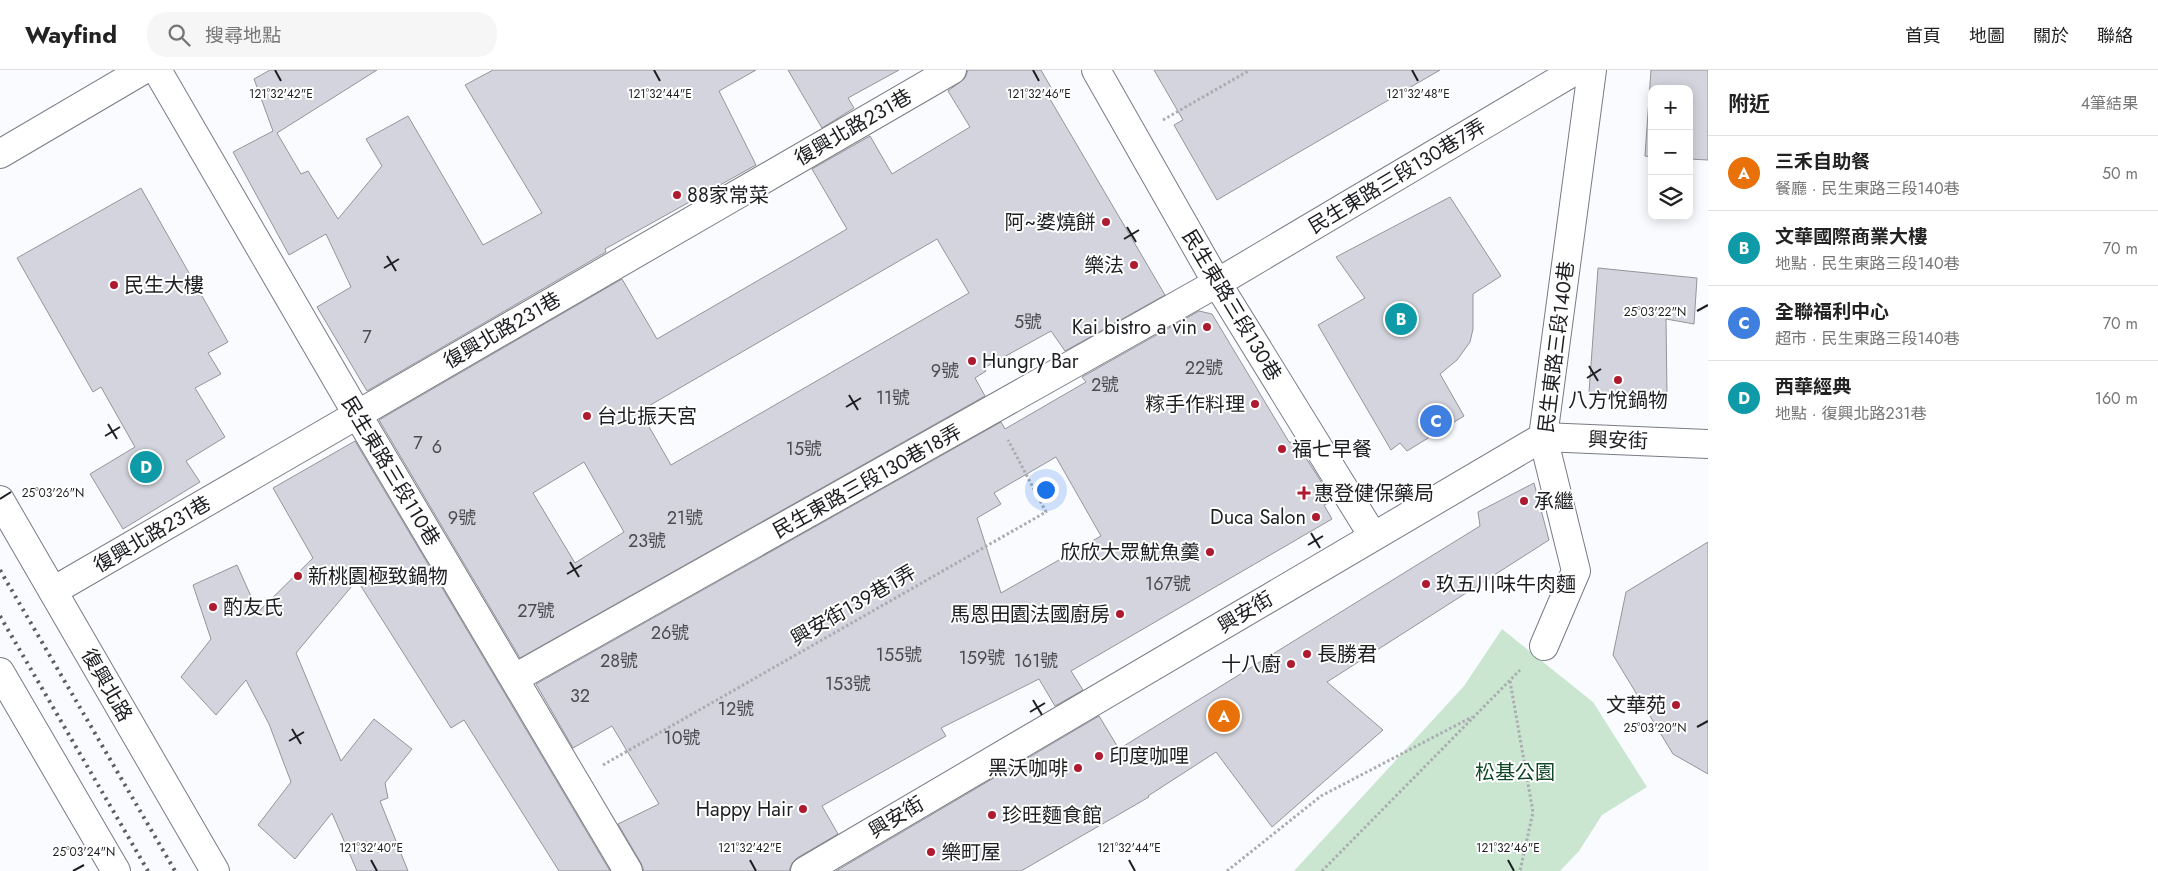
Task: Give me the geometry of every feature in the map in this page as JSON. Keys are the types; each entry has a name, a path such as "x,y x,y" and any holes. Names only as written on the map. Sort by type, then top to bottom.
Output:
{"street":[{"path":"0,154 143,70"},
{"name":"民生東路三段110巷","path":"157,70 357,414 628,871"},
{"name":"復興北路231巷","path":"53,591 952,70"},
{"name":"民生東路三段130巷","path":"1096,70 1217,283 1373,536"},
{"name":"民生東路三段130巷7弄","path":"1217,283 1576,70"},
{"name":"民生東路三段140巷","path":"1544,646 1576,571 1543,437 1592,70"},
{"name":"民生東路三段130巷18弄","path":"515,678 993,411 1217,283"},
{"name":"興安街","path":"805,871 1543,437 1708,444"},
{"name":"復興北路","path":"0,500 215,871"},
{"path":"0,672 116,871"}],"path":[{"path":"1134,137 1250,70"},
{"name":"興安街139巷1弄","path":"576,781 1046,512 993,411"},
{"path":"1322,871 1544,646"},
{"path":"1510,681 1533,812 1520,871"},
{"path":"1227,871 1321,796 1475,716"}],"green space":[{"name":"松基公園","path":"1502,629 1593,702 1647,787 1602,815 1579,851 1560,871 1294,871 1464,686"}],"building":[{"path":"270,70 377,70 277,133 301,174 308,171 338,219 382,166 366,139 408,116 483,245 542,213 465,85 493,70 756,70 719,91 756,165 605,249 606,252 367,391 317,307 351,287 326,234 289,255 233,152 273,131 254,79"},
{"path":"788,70 899,70 848,98 854,108 822,128"},
{"path":"968,70 1041,70 1053,91 1047,94 1165,295 1065,351 1051,331 984,368 986,371 975,378 985,396 520,658 379,420 622,279 657,339 847,229 812,169 870,136 892,174 970,127 948,91 965,78","holes":["937,239 969,293 671,465 640,411","584,462 624,532 575,563 533,493"]},
{"path":"1154,70 1440,70 1217,200 1174,125 1183,120"},
{"path":"1651,70 1708,70 1708,160 1693,159 1693,85 1650,85"},
{"path":"1648,113 1648,156 1645,156"},
{"name":"民生大樓","path":"141,188 228,342 208,353 221,374 195,388 225,437 186,461 200,482 123,529 90,474 135,447 101,387 93,392 17,258"},
{"path":"1450,197 1501,276 1473,294 1473,329 1470,342 1457,360 1440,374 1464,416 1407,451 1400,443 1391,450 1318,325 1365,298 1336,257"},
{"path":"1598,268 1697,278 1694,324 1666,319 1667,397 1589,392"},
{"path":"1199,311 1212,314 1289,442 1296,443 1333,501 1324,505 1332,519 1071,671 1083,690 1055,706 1039,679 941,728 946,736 822,806 838,834 797,858 792,863 789,871 644,871 618,824 659,804 612,726 573,748 536,684 1001,422 1005,429 1086,382 1082,377","holes":["1056,457 1101,536 1001,593 977,518 1001,504 994,493"]},
{"path":"355,441 610,871 559,871 464,720 451,728 357,580 296,653 341,761 374,719 412,749 385,783 388,798 380,801 408,871 357,871 332,813 295,859 258,825 291,782 269,724 246,680 216,715 181,677 211,639 193,585 237,565 258,612 313,558 273,488"},
{"path":"1534,483 1549,540 1327,682 1383,730 1272,827 1216,752 1149,797 1021,871 836,871 1099,716 1119,749 1480,526 1478,512"},
{"name":"文華苑","path":"1708,542 1708,774 1673,754 1613,655 1626,592"}],"railway":[{"path":"0,570 175,871"},
{"path":"0,616 148,871"}],"place":[{"name":"88家常菜","path":"677,195"},
{"name":"阿~婆燒餅","path":"1106,222"},
{"name":"樂法","path":"1134,265"},
{"name":"民生大樓","path":"114,285"},
{"name":"文華國際商業大樓","path":"1401,319"},
{"name":"Kai bistro a vin","path":"1207,327"},
{"name":"Hungry Bar","path":"972,361"},
{"name":"八方悅鍋物","path":"1618,380"},
{"name":"糘手作料理","path":"1255,404"},
{"name":"台北振天宮","path":"587,416"},
{"name":"全聯福利中心","path":"1436,421"},
{"name":"福七早餐","path":"1282,449"},
{"name":"西華經典","path":"146,467"},
{"name":"惠登健保藥局","path":"1304,493"},
{"name":"承繼","path":"1524,501"},
{"name":"Duca Salon","path":"1316,517"},
{"name":"欣欣大眾魷魚羹","path":"1210,552"},
{"name":"新桃園極致鍋物","path":"298,576"},
{"name":"玖五川味牛肉麵","path":"1426,584"},
{"name":"酌友氏","path":"213,607"},
{"name":"馬恩田園法國廚房","path":"1120,614"},
{"name":"長勝君","path":"1307,654"},
{"name":"十八廚","path":"1291,664"},
{"name":"文華苑","path":"1676,705"},
{"name":"三禾自助餐","path":"1224,716"},
{"name":"印度咖哩","path":"1099,756"},
{"name":"黑沃咖啡","path":"1078,768"},
{"name":"Happy Hair","path":"803,809"},
{"name":"珍旺麵食館","path":"992,815"},
{"name":"樂町屋","path":"931,852"}]}
